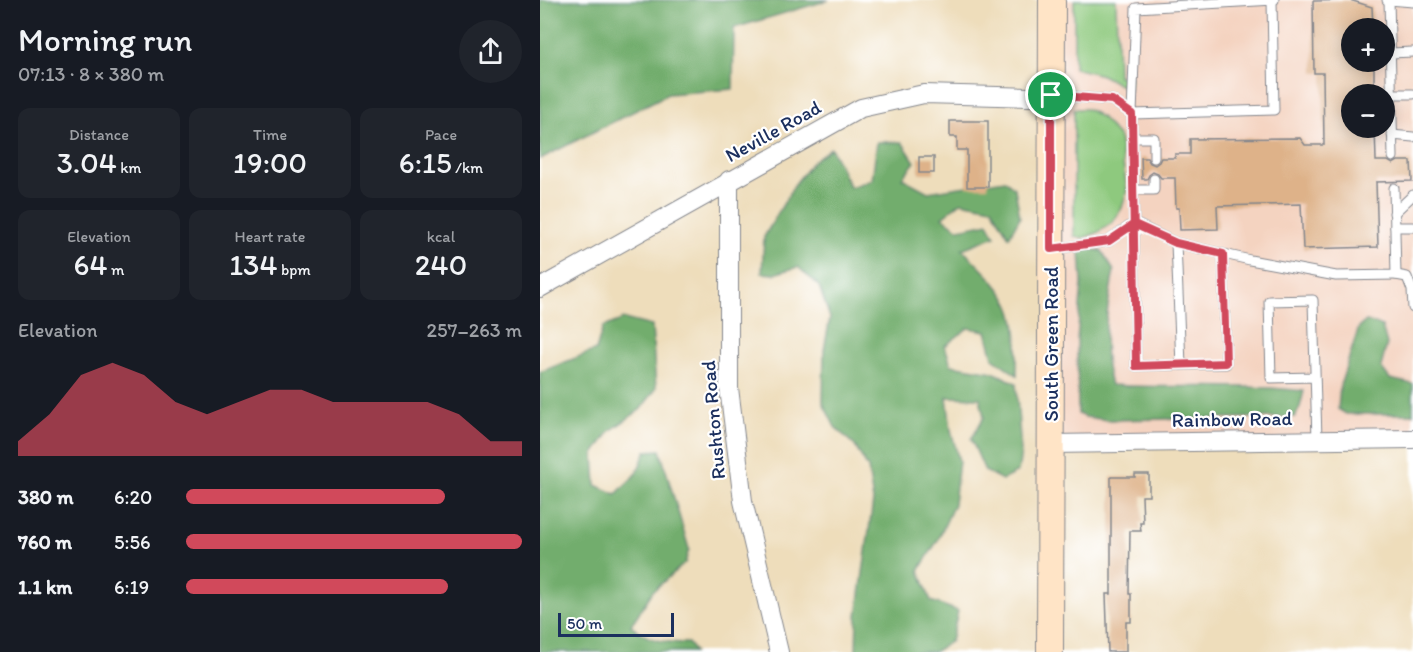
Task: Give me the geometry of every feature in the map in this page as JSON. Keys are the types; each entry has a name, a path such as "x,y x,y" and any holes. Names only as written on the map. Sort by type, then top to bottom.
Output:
{"main road":[{"name":"South Green Road","path":"1050,652 1052,0"}],"street":[{"name":"Neville Road","path":"540,288 861,108 924,94 1030,97 1051,95"},
{"name":"Rushton Road","path":"729,180 729,388 743,501 779,652"},
{"name":"Rainbow Road","path":"1051,444 1413,439"}],"lane":[{"path":"1051,95 1112,100 1132,114 1274,110 1273,0 1136,8 1132,114 1136,366 1226,363 1223,254"},
{"path":"1389,18 1388,0 1413,2"},
{"path":"1395,53 1413,52"},
{"path":"1395,94 1413,94"},
{"path":"1395,135 1413,137"},
{"path":"1132,138 1154,138 1154,158"},
{"path":"1392,138 1393,157"},
{"path":"1133,190 1154,190 1154,179"},
{"path":"1394,188 1396,275"},
{"path":"1394,213 1413,195"},
{"path":"1051,249 1109,241 1134,224"},
{"path":"1134,224 1176,243 1336,276 1396,275 1410,277 1413,308"},
{"path":"1395,227 1413,227"},
{"path":"1176,243 1181,365"},
{"path":"1315,377 1271,378 1269,301 1313,300 1317,440"}],"shaded area":[{"path":"1052,0 1413,0 1413,439 1051,444"}],"green space":[{"path":"540,0 829,0 734,28 733,89 668,94 540,159"},
{"path":"1074,0 1116,0 1118,76 1130,77 1129,90 1102,75 1074,68"},
{"path":"1074,109 1088,109 1101,117 1119,137 1127,190 1122,208 1113,222 1097,233 1083,238 1074,236"},
{"path":"877,142 902,142 915,162 902,178 928,192 1005,180 1015,189 1020,217 1009,237 992,208 961,202 942,217 959,229 988,223 995,236 962,249 995,283 1010,306 1016,331 1017,375 993,358 986,331 968,328 945,346 951,365 993,372 1016,383 1021,452 1018,472 1002,480 985,471 971,439 984,417 980,398 947,397 951,430 959,461 954,504 938,540 919,570 931,601 958,611 951,641 934,652 856,652 857,616 873,501 868,468 855,446 835,427 823,403 824,350 830,318 819,286 798,267 774,274 762,273 764,237 795,184 813,161 831,148 850,187 872,180"},
{"path":"1086,248 1102,251 1114,271 1105,342 1111,385 1256,387 1304,391 1295,417 1108,420 1078,414 1077,341 1082,283 1080,251"},
{"path":"624,319 652,326 656,389 640,410 610,431 594,454 596,485 616,494 636,474 646,451 660,450 689,549 685,563 653,591 631,625 650,638 688,643 695,652 540,652 540,372 596,350 603,327"},
{"path":"1366,321 1382,326 1387,344 1381,367 1390,379 1413,384 1413,414 1346,414 1338,409 1340,386 1359,327"}],"building":[{"path":"1350,0 1372,7 1373,18 1341,18 1341,72 1374,72 1374,84 1341,84 1341,138 1375,138 1376,161 1388,161 1393,164 1398,161 1411,161 1412,181 1376,182 1378,247 1303,249 1301,204 1217,206 1218,229 1180,230 1179,208 1176,208 1175,178 1161,178 1153,172 1147,179 1142,179 1141,158 1147,158 1155,165 1161,158 1175,158 1175,154 1190,154 1190,139 1300,138 1305,145 1324,145 1323,73 1314,73 1313,1"},
{"path":"950,121 988,121 988,187 967,187 967,150 957,150 957,137 950,137"},
{"path":"919,157 934,157 934,173 919,173"},
{"path":"1135,474 1149,474 1149,496 1142,496 1141,531 1130,531 1131,622 1126,622 1126,652 1108,652 1106,594 1111,594 1111,477 1135,477"}],"route":[{"path":"1051,95 1051,249 1109,241 1134,224 1176,243 1223,254 1226,363 1136,366 1134,224 1132,138 1132,114 1112,100 1051,95"}]}
